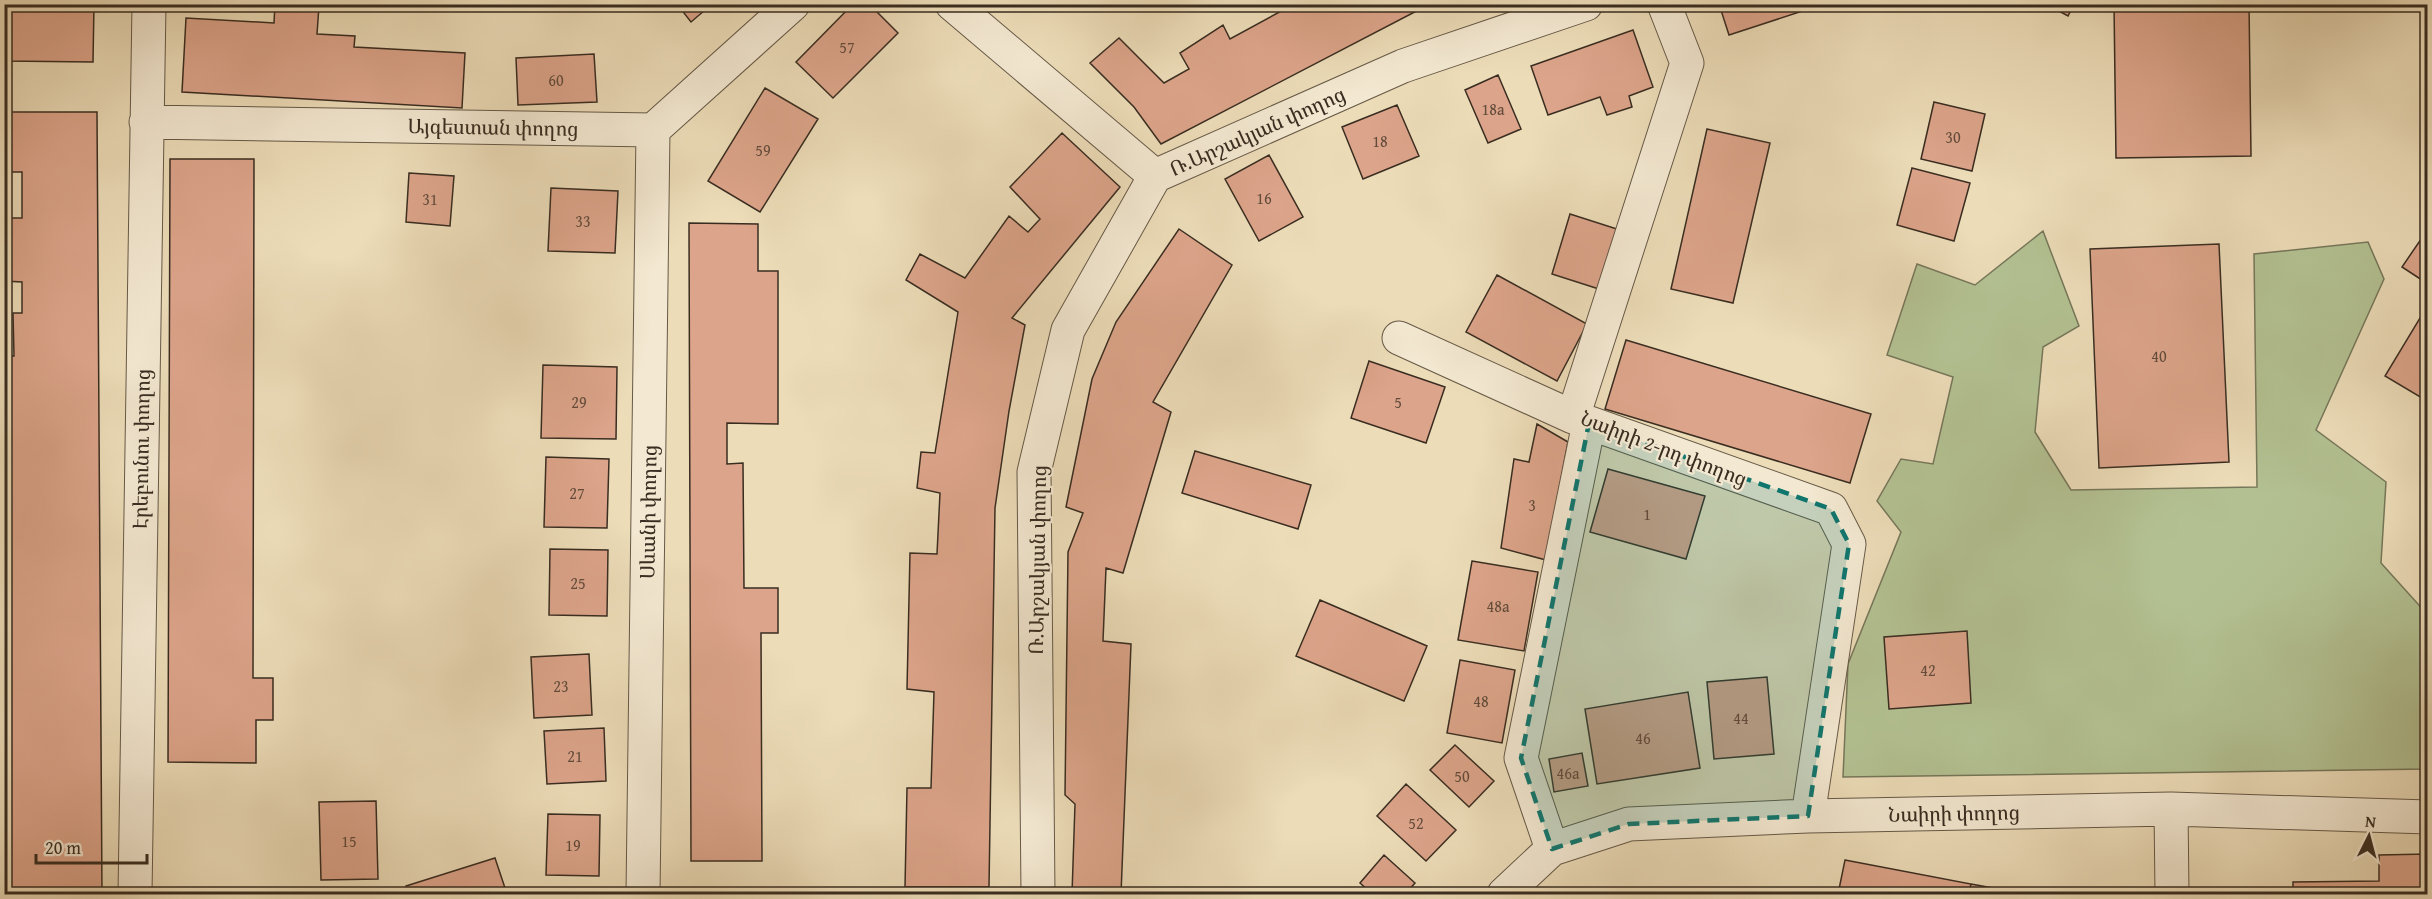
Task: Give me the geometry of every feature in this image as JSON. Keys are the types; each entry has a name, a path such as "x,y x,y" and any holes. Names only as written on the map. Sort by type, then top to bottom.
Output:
{"street":[{"name":"Էրեբունու փողոց","path":"135,894 149,4"},
{"path":"652,130 793,4"},
{"path":"952,4 1155,176"},
{"name":"Ռ.Արշակյան փողոց","path":"1038,894 1034,472 1068,330 1155,176 1403,66 1586,4"},
{"name":"Նաիրի 2-րդ փողոց","path":"1664,4 1688,63 1581,420 1831,509 1849,544 1808,816"},
{"name":"Այգեստան փողոց","path":"146,122 652,130"},
{"name":"Սևանի փողոց","path":"644,894 652,130"},
{"path":"1399,338 1581,420 1521,758 1552,849"},
{"path":"2171,809 2172,894"},
{"name":"Նաիրի փողոց","path":"1504,894 1552,849 1629,824 1808,816 2171,809 2427,818"}],"highlighted area":[{"path":"1589,423 1831,509 1849,544 1808,816 1629,824 1552,849 1521,758"}],"green space":[{"path":"2043,231 2079,326 2043,347 2035,432 2071,490 2257,487 2254,254 2368,242 2384,279 2316,430 2386,482 2381,563 2427,614 2427,769 1843,777 1848,664 1901,532 1877,501 1901,459 1933,464 1953,377 1887,355 1917,264 1975,285"}],"building":[{"path":"4,4 94,4 93,62 4,61"},
{"path":"275,4 319,6 317,34 355,36 354,47 465,53 462,108 182,92 186,18 274,23"},
{"path":"677,4 712,4 691,22"},
{"path":"853,4 869,4 898,33 833,98 796,62"},
{"path":"1294,4 1430,4 1161,144 1134,107 1090,63 1119,38 1164,83 1189,69 1180,53 1223,25 1230,39"},
{"path":"1719,4 1824,4 1729,35"},
{"path":"2046,4 2074,4 2068,16"},
{"path":"2114,4 2249,4 2251,156 2116,158"},
{"path":"1633,30 1653,87 1629,96 1632,107 1607,115 1600,97 1548,115 1531,66"},
{"path":"594,54 597,102 518,105 516,58"},
{"path":"1498,75 1521,129 1488,143 1465,90"},
{"path":"765,88 818,119 760,212 708,181"},
{"path":"1934,102 1985,114 1972,171 1921,159"},
{"path":"1397,105 1419,156 1363,179 1342,127"},
{"path":"4,112 97,112 102,894 4,894 4,356 14,356 13,313 22,313 22,282 4,281 4,218 22,218 22,172 4,172"},
{"path":"1707,129 1770,143 1733,303 1671,289"},
{"path":"1062,133 1120,187 1012,318 1025,325 1009,411 995,508 989,887 905,887 907,788 931,788 934,692 907,689 910,553 937,554 940,493 917,488 921,452 935,453 958,312 906,280 920,254 965,278 1009,216 1028,232 1040,219 1010,187"},
{"path":"1269,155 1303,217 1259,241 1225,179"},
{"path":"170,159 254,159 253,678 273,678 273,720 256,720 256,763 168,762"},
{"path":"1912,168 1970,183 1954,241 1897,225"},
{"path":"409,173 454,176 450,226 406,222"},
{"path":"551,188 618,191 615,253 548,251"},
{"path":"1570,214 1620,230 1602,290 1552,274"},
{"path":"689,223 758,224 758,271 778,271 778,424 727,423 727,464 743,463 744,588 778,588 778,633 761,633 762,861 691,861"},
{"path":"1179,229 1232,265 1153,402 1171,412 1123,573 1106,568 1103,641 1131,644 1121,894 1072,894 1075,804 1065,795 1068,552 1083,513 1066,507 1092,379 1116,322"},
{"path":"2428,229 2428,284 2402,267"},
{"path":"2219,244 2229,462 2099,468 2090,249"},
{"path":"1497,275 1587,324 1557,381 1466,332"},
{"path":"2426,308 2428,390 2422,398 2385,376"},
{"path":"1626,340 1871,414 1850,483 1605,409"},
{"path":"1369,361 1445,387 1426,443 1351,418"},
{"path":"543,365 617,367 616,439 541,438"},
{"path":"1537,424 1568,442 1546,560 1501,548 1514,459 1529,462"},
{"path":"1195,451 1311,485 1298,529 1182,493"},
{"path":"546,457 609,459 607,528 544,527"},
{"path":"1608,469 1705,496 1686,559 1590,532"},
{"path":"550,549 608,550 607,616 549,615"},
{"path":"1472,561 1538,572 1524,651 1458,640"},
{"path":"1320,600 1427,646 1404,701 1296,656"},
{"path":"1967,631 1971,703 1889,709 1884,637"},
{"path":"589,654 592,715 534,718 531,657"},
{"path":"1460,660 1515,670 1502,743 1447,733"},
{"path":"1767,677 1774,754 1714,759 1707,682"},
{"path":"1688,692 1700,768 1597,784 1585,709"},
{"path":"604,728 606,781 547,784 544,731"},
{"path":"1455,745 1494,781 1469,807 1430,770"},
{"path":"1582,753 1588,786 1554,792 1549,759"},
{"path":"1406,784 1456,830 1426,861 1377,816"},
{"path":"376,801 378,879 321,880 319,802"},
{"path":"548,814 600,815 599,876 546,875"},
{"path":"2428,854 2428,894 2293,894 2293,882 2379,881 2379,855"},
{"path":"1384,855 1415,883 1405,894 1372,894 1360,883"},
{"path":"495,858 505,888 483,894 409,894 406,886"},
{"path":"1845,860 1971,884 1969,894 1838,894"},
{"path":"1971,884 2026,894 1969,894"}]}
